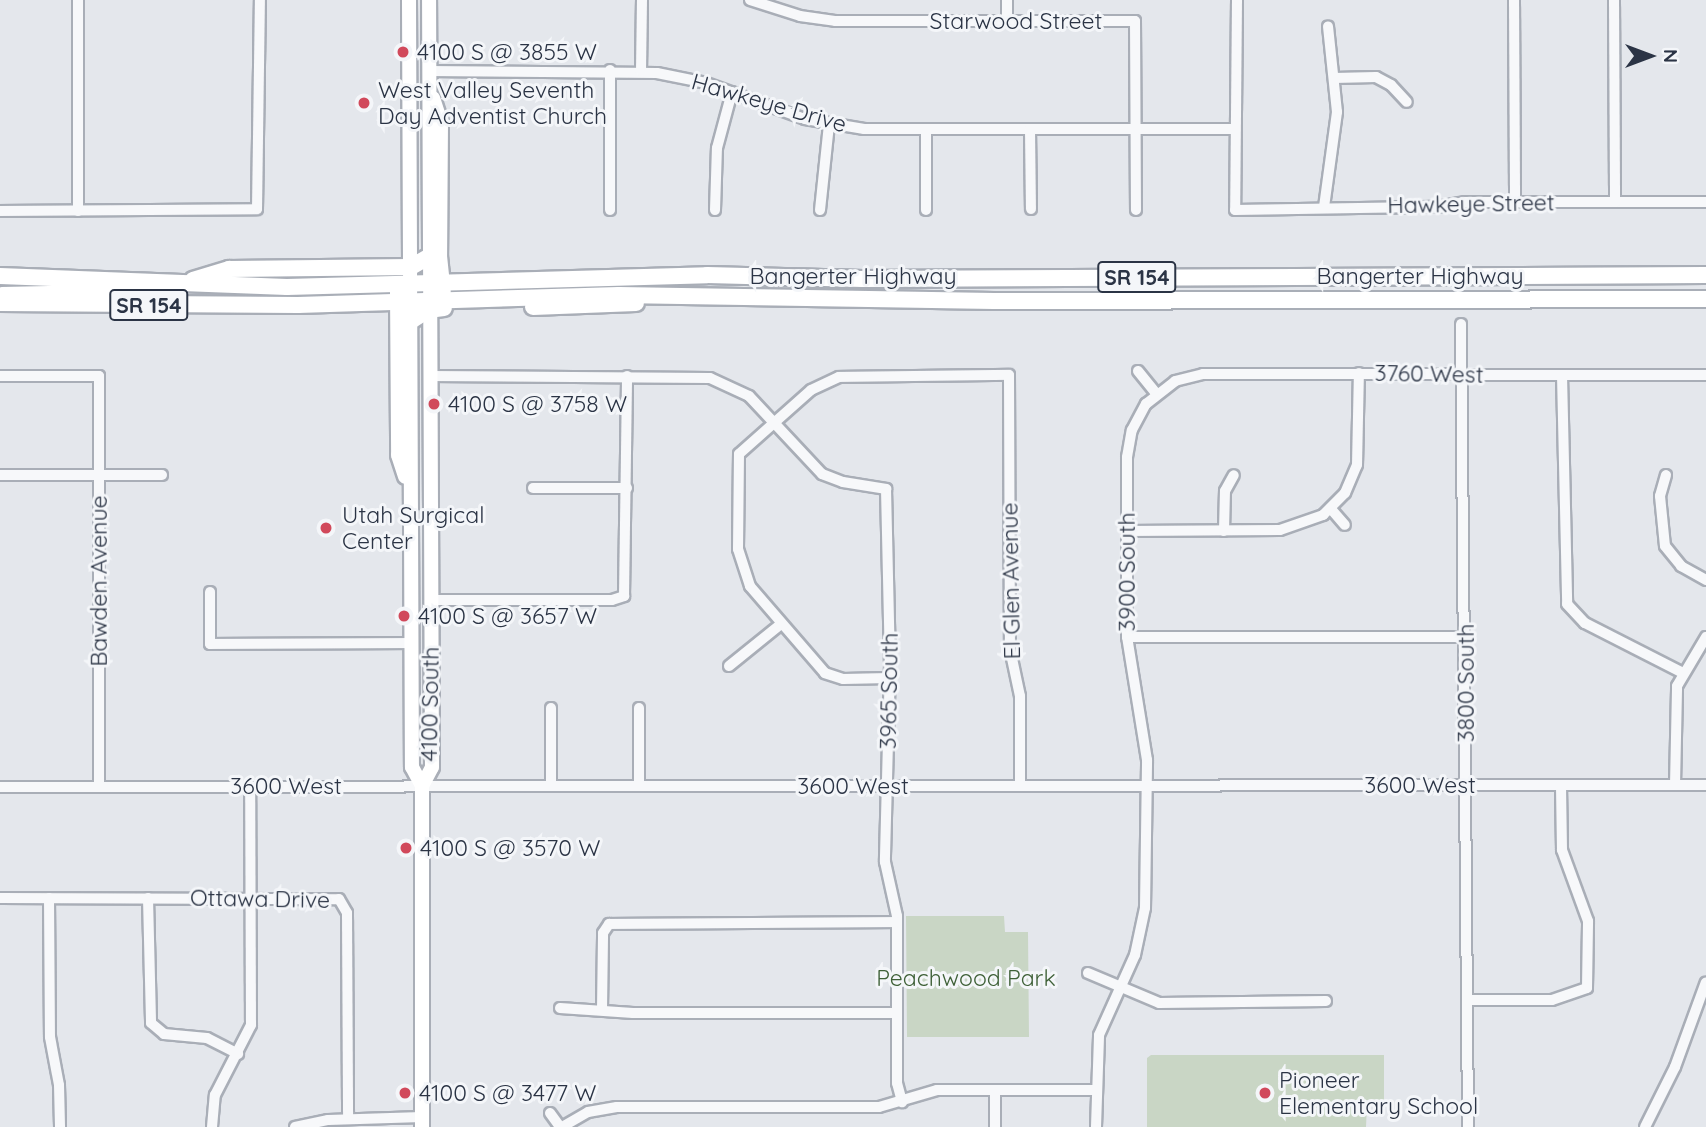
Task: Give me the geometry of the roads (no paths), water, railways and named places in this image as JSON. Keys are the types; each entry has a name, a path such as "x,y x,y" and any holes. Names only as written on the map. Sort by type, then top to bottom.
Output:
{"highway":[{"path":"0,295 144,292 229,270 411,267 428,257"},
{"name":"Bangerter Highway","path":"0,303 418,295 681,275 863,279 1706,275"},
{"name":"Bangerter Highway","path":"0,276 187,282 457,299 663,295 994,302 1706,299"},
{"path":"411,321 418,295 613,306 663,295 687,286 846,287 863,279"}],"main road":[{"name":"4100 South","path":"410,0 411,267 418,295 429,376 432,767 422,786"},
{"path":"419,0 419,56 441,122 398,454 420,513 422,638 431,670"},
{"name":"4100 South","path":"418,295 428,257 429,0"},
{"name":"4100 South","path":"411,321 411,767 422,786"},
{"path":"422,786 422,1122"}],"street":[{"path":"78,0 78,211"},
{"path":"0,211 257,209 260,0"},
{"path":"641,71 642,0"},
{"name":"Starwood Street","path":"750,0 789,13 835,21 1135,21 1136,130"},
{"path":"789,13 793,0"},
{"path":"1007,0 1007,21"},
{"path":"1235,130 1237,0"},
{"path":"1514,0 1515,202"},
{"path":"1614,0 1615,202"},
{"path":"1324,207 1325,178 1337,122 1328,26"},
{"path":"610,70 610,210"},
{"name":"Hawkeye Drive","path":"429,71 641,71 682,77 829,124 926,130 1235,130"},
{"path":"1334,78 1376,77 1408,102"},
{"path":"715,210 716,148 732,92"},
{"path":"820,210 829,124"},
{"path":"926,130 926,210"},
{"path":"1030,130 1031,209"},
{"path":"1136,130 1136,210"},
{"name":"Hawkeye Street","path":"1235,130 1236,210 1515,202 1706,202"},
{"name":"3800 South","path":"1461,324 1466,637 1468,1127"},
{"path":"1139,371 1157,393"},
{"path":"1127,531 1289,529 1331,509 1345,492 1357,465 1359,373"},
{"name":"3760 West","path":"1157,393 1203,374 1706,375"},
{"name":"El Glen Avenue","path":"774,422 818,386 839,377 1009,375 1010,649 1020,696 1020,786"},
{"path":"1562,375 1567,604 1580,620 1683,673"},
{"name":"Bawden Avenue","path":"0,376 99,376 99,787"},
{"path":"429,376 627,376 717,380 749,396 774,422 738,456 737,542 747,581 781,624 830,676 889,678"},
{"path":"431,600 624,596 627,376"},
{"name":"3900 South","path":"1096,1127 1100,1035 1144,920 1145,733 1127,637 1129,438 1140,412 1157,393"},
{"name":"3965 South","path":"774,422 822,474 843,482 886,489 890,500 885,867 897,922 897,1086 902,1102"},
{"path":"0,475 162,475"},
{"path":"1224,531 1225,491 1234,475"},
{"path":"1667,475 1660,496 1665,546 1681,566 1706,580"},
{"path":"533,488 627,488"},
{"path":"1331,509 1345,525"},
{"path":"210,592 210,644 411,643"},
{"path":"729,666 781,624"},
{"path":"1127,637 1466,637"},
{"path":"1675,785 1675,700 1683,673 1706,637"},
{"path":"551,708 551,786"},
{"path":"639,708 639,786"},
{"path":"1468,1000 1552,1000 1587,988 1584,902 1564,860 1562,785"},
{"name":"3600 West","path":"0,787 1706,785"},
{"path":"212,1127 215,1095 251,1025 250,786"},
{"path":"1584,902 1597,896"},
{"name":"Ottawa Drive","path":"0,898 334,898 345,905 348,1119"},
{"path":"49,898 50,1037 59,1085 60,1127"},
{"path":"148,898 151,1023 164,1034 207,1038 238,1054"},
{"path":"602,1009 606,926 897,922"},
{"path":"1088,973 1120,988 1164,1003 1326,1002"},
{"path":"1645,1127 1675,1067 1706,982"},
{"path":"560,1007 633,1013 897,1013"},
{"path":"550,1113 561,1127 588,1112 617,1107 879,1107 937,1090 1096,1090"},
{"path":"995,1090 995,1127"},
{"path":"295,1127 348,1119 422,1122"}],"place":[{"name":"4100 S @ 3855 W","path":"403,52"},
{"name":"West Valley Seventh Day Adventist Church","path":"364,103"},
{"name":"4100 S @ 3758 W","path":"434,404"},
{"name":"Utah Surgical Center","path":"326,528"},
{"name":"4100 S @ 3657 W","path":"404,616"},
{"name":"4100 S @ 3570 W","path":"406,848"},
{"name":"4100 S @ 3477 W","path":"405,1093"},
{"name":"Pioneer Elementary School","path":"1265,1093"}],"park label":[{"name":"Peachwood Park","path":"966,978"}]}
